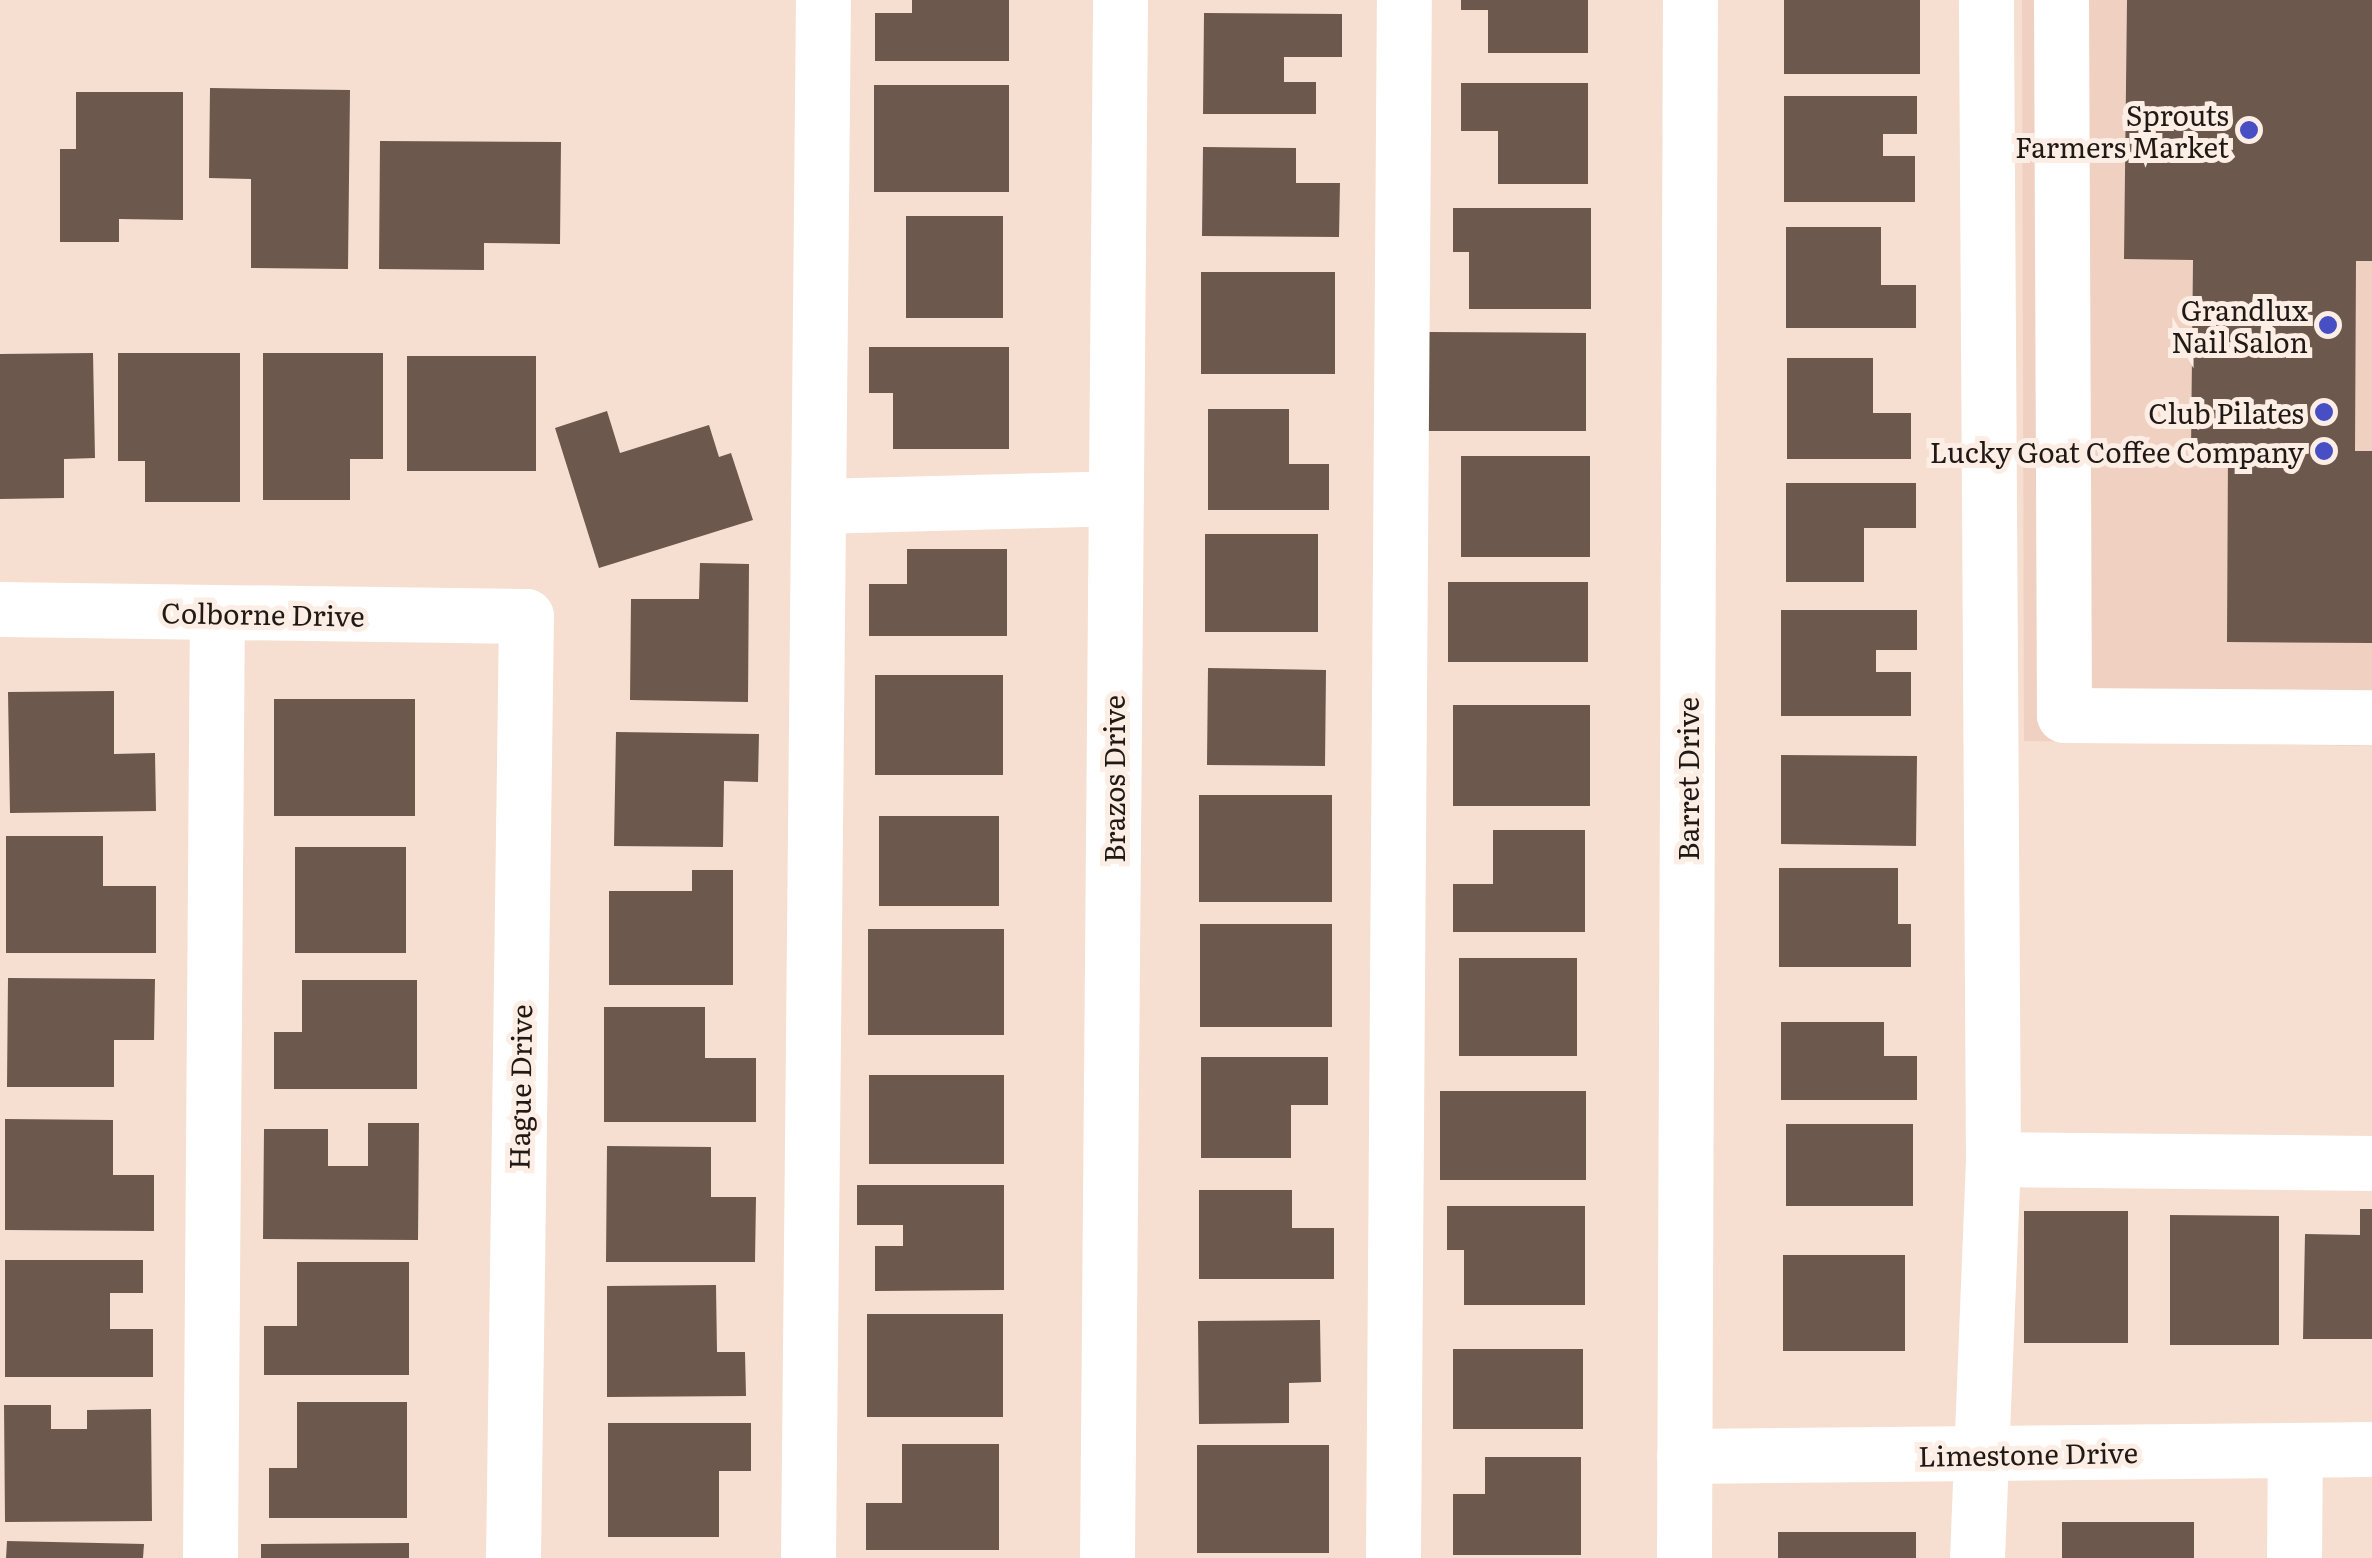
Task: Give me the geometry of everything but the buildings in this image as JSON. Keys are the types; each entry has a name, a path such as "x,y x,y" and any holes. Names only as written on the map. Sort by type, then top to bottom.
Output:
{"street":[{"path":"808,1558 823,0"},
{"name":"Brazos Drive","path":"1106,1558 1120,0"},
{"path":"1393,1558 1404,0"},
{"name":"Barret Drive","path":"1684,1558 1690,0"},
{"path":"1978,1558 1992,1159 1986,0"},
{"path":"2061,0 2064,715 2372,717"},
{"path":"818,506 1116,498"},
{"name":"Colborne Drive","path":"0,609 526,616"},
{"path":"210,1558 216,612"},
{"name":"Hague Drive","path":"513,1558 526,616"},
{"path":"1992,1159 2372,1163"},
{"name":"Limestone Drive","path":"1684,1456 2372,1449"},
{"path":"2294,1450 2294,1558"}],"shaded area":[{"path":"2022,0 2372,0 2372,746 2024,741"}],"place":[{"name":"Sprouts Farmers Market","path":"2249,130"},
{"name":"Grandlux Nail Salon","path":"2328,325"},
{"name":"Club Pilates","path":"2324,412"},
{"name":"Lucky Goat Coffee Company","path":"2324,451"}]}
